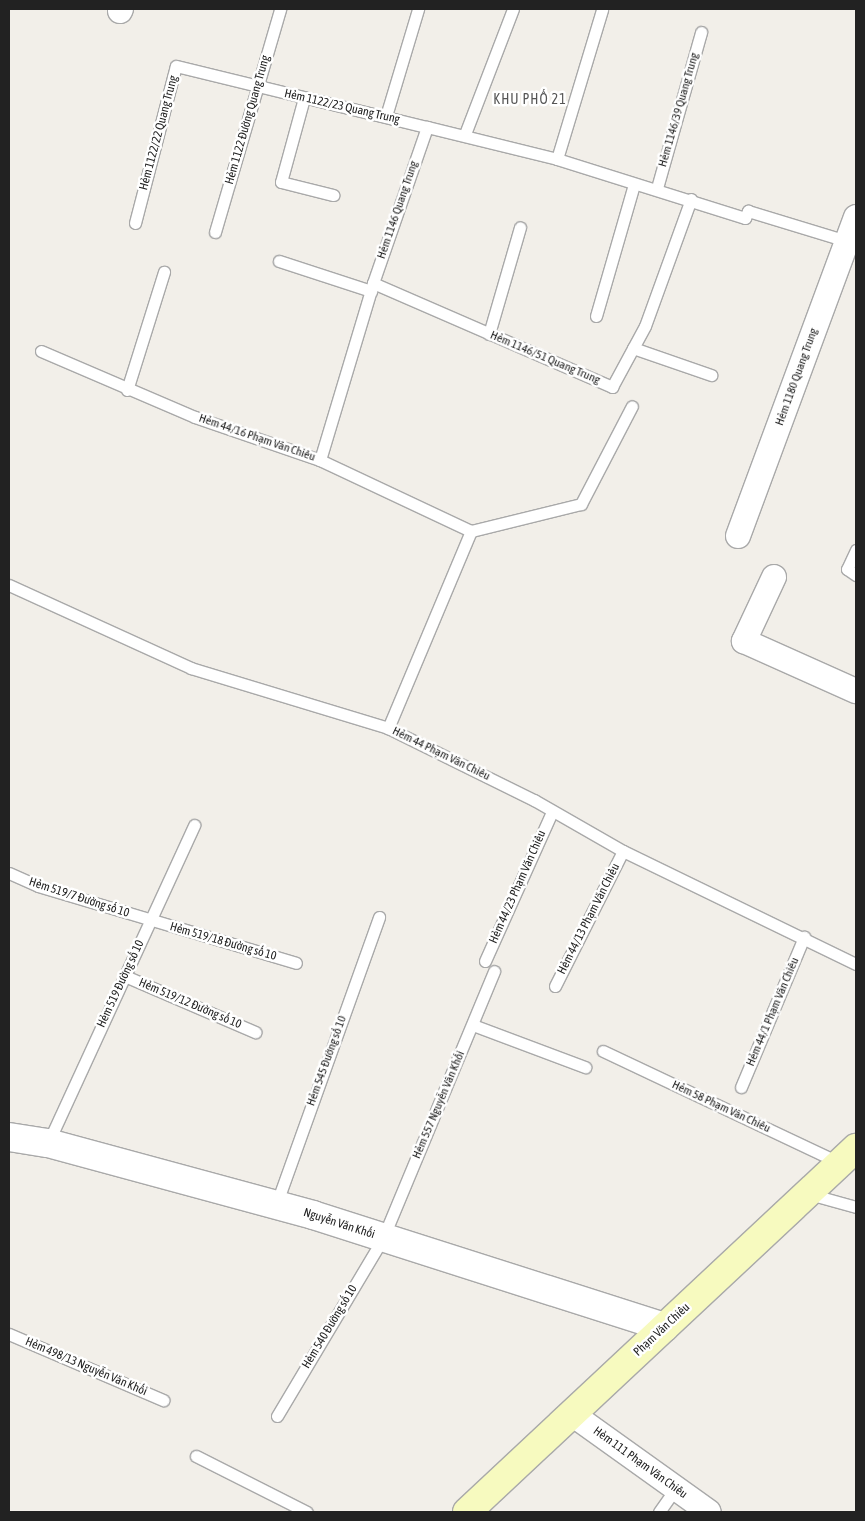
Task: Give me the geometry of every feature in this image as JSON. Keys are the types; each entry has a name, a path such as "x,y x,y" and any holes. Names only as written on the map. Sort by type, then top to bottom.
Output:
{"main road":[{"name":"Phạm Văn Chiêu","path":"467,1512 848,1156"}],"street":[{"name":"Hẻm 1180 Quang Trung","path":"738,536 856,218"},
{"path":"774,577 744,641 856,691"},
{"name":"Nguyễn Văn Khối","path":"9,1138 48,1143 276,1205 666,1327"},
{"name":"Hẻm 111 Phạm Văn Chiêu","path":"572,1414 708,1512"}],"lane":[{"name":"Hẻm 1122 Đường Quang Trung","path":"215,232 280,9"},
{"path":"386,116 418,9"},
{"path":"465,134 513,9"},
{"path":"558,158 602,10"},
{"name":"Hẻm 1146/39 Quang Trung","path":"657,188 701,32"},
{"name":"Hẻm 1122/22 Quang Trung","path":"135,224 176,66 258,88"},
{"name":"Hẻm 1122/23 Quang Trung","path":"258,88 386,116 426,127"},
{"path":"304,98 281,182 333,195"},
{"path":"426,127 465,134 558,158 634,184 657,188 744,218 748,211 847,241"},
{"name":"Hẻm 1146 Quang Trung","path":"320,460 372,287 426,127"},
{"path":"596,316 634,184"},
{"name":"Hẻm 1146/51 Quang Trung","path":"279,261 372,287 489,334 612,387 645,326 691,199"},
{"path":"489,334 520,227"},
{"path":"127,390 164,272"},
{"path":"633,348 711,375"},
{"name":"Hẻm 44/16 Phạm Văn Chiêu","path":"41,351 127,390 320,460 471,531"},
{"path":"388,728 471,531 581,504 632,406"},
{"path":"856,550 847,569 856,575"},
{"name":"Hẻm 44 Phạm Văn Chiêu","path":"9,585 191,668 388,728 552,812 622,851 804,937 856,964"},
{"name":"Hẻm 44/23 Phạm Văn Chiêu","path":"485,961 552,812"},
{"name":"Hẻm 519 Đường số 10","path":"48,1143 194,825"},
{"name":"Hẻm 44/13 Phạm Văn Chiêu","path":"554,986 622,851"},
{"name":"Hẻm 519/7 Đường số 10","path":"9,873 38,886 150,921"},
{"name":"Hẻm 545 Đường số 10","path":"276,1205 379,917"},
{"name":"Hẻm 519/18 Đường số 10","path":"150,921 296,963"},
{"name":"Hẻm 44/1 Phạm Văn Chiêu","path":"741,1088 804,937"},
{"name":"Hẻm 557 Nguyễn Văn Khối","path":"383,1238 473,1026 494,971"},
{"name":"Hẻm 519/12 Đường số 10","path":"125,976 255,1032"},
{"path":"473,1026 585,1067"},
{"name":"Hẻm 58 Phạm Văn Chiêu","path":"603,1051 848,1156"},
{"path":"808,1194 856,1207"},
{"name":"Hẻm 540 Đường số 10","path":"277,1416 383,1238"},
{"name":"Hẻm 498/13 Nguyễn Văn Khối","path":"9,1334 163,1400"},
{"path":"196,1456 307,1512"},
{"path":"659,1512 675,1489"}],"district":[{"name":"KHU PHỐ 21","path":"530,99"}]}
